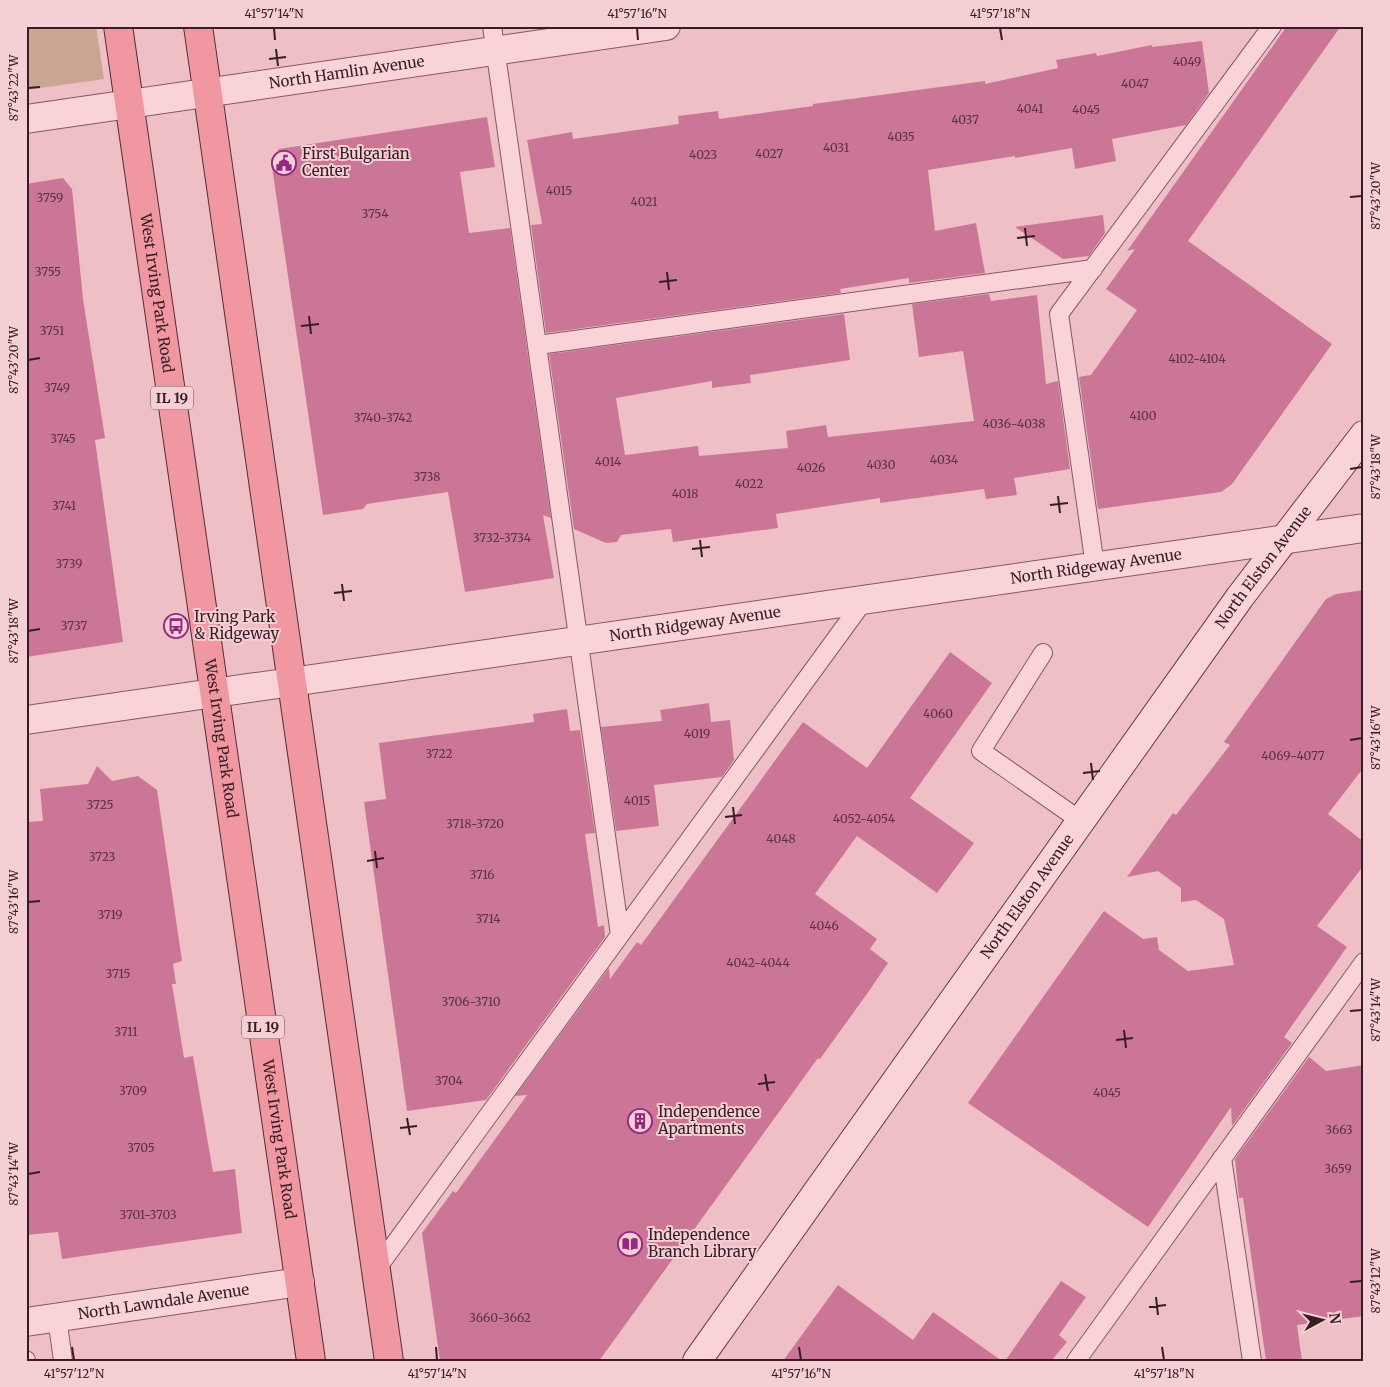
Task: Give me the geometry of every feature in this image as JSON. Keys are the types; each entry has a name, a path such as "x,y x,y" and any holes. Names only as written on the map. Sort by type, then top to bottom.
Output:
{"main road":[{"name":"West Irving Park Road","path":"118,26 311,1361"},
{"path":"198,26 290,682 389,1361"}],"street":[{"name":"North Hamlin Avenue","path":"26,119 207,93 494,39 666,26"},
{"name":"North Elston Avenue","path":"697,1361 1284,539 1364,435"},
{"name":"North Ridgeway Avenue","path":"26,720 1364,528"},
{"name":"North Lawndale Avenue","path":"26,1322 300,1282"}],"lane":[{"path":"1095,566 1059,314 1272,26"},
{"path":"494,39 620,935"},
{"path":"538,345 1093,268"},
{"path":"375,1271 864,599"},
{"path":"1043,653 981,751 1082,821"},
{"path":"1076,1361 1364,962"},
{"path":"1222,1158 1252,1361"},
{"path":"57,1317 63,1361"}],"shaded area":[{"path":"26,26 96,26 104,79 26,90"}],"building":[{"path":"1287,26 1341,26 1188,241 1332,344 1232,484 1221,492 1098,509 1079,377 1091,375 1137,310 1106,289 1135,249 1127,251"},
{"path":"1202,41 1209,93 1186,125 1112,139 1116,161 1075,169 1072,148 928,170 935,231 976,223 985,273 909,283 909,278 840,289 841,293 546,333 531,225 542,224 527,140 572,132 573,139 679,124 678,116 718,111 719,119 813,106 813,104 985,81 985,84 1058,68 1056,60 1096,53 1097,56 1152,45 1152,47"},
{"path":"487,117 495,167 460,172 469,233 510,228 551,518 543,515 554,578 465,592 448,492 367,504 363,509 323,515 271,160 279,149"},
{"path":"63,178 72,189 83,299 105,438 95,440 123,642 26,657 26,184"},
{"path":"1103,215 1105,233 1089,256 1063,259 1015,227"},
{"path":"989,294 991,301 1037,295 1046,384 1058,381 1070,469 1014,478 1017,495 986,499 984,489 880,503 880,498 776,514 778,528 673,542 671,529 621,535 617,542 606,543 574,529 549,354 844,314 850,360 750,375 751,383 712,388 712,381 616,398 625,455 698,446 699,456 788,448 786,431 826,425 828,437 974,421 963,351 919,357 912,304"},
{"path":"1364,590 1364,767 1328,814 1364,842 1364,865 1317,926 1347,947 1284,1037 1292,1043 1232,1126 1231,1107 1148,1227 968,1103 1104,911 1143,939 1157,937 1159,950 1188,971 1234,965 1224,919 1196,900 1181,902 1181,888 1158,871 1127,877 1173,813 1176,815 1230,745 1224,742 1326,599 1336,594"},
{"path":"950,652 992,683 910,798 974,843 937,893 857,836 815,894 877,939 870,949 888,963 869,991 820,1059 818,1058 599,1361 440,1361 422,1233 453,1191 456,1193 527,1095 515,1096 609,968 610,979 637,942 641,945 803,722 867,768"},
{"path":"709,703 711,722 730,720 734,760 722,777 654,785 659,826 616,831 601,727 662,721 660,710"},
{"path":"567,709 570,731 580,730 595,833 585,834 598,927 604,925 605,937 486,1100 407,1111 364,802 386,799 379,743 534,722 533,714"},
{"path":"97,766 112,781 138,776 157,790 182,961 173,964 176,984 172,984 184,1058 193,1056 213,1172 235,1169 242,1233 62,1259 58,1232 26,1235 26,822 43,821 40,789 88,784"},
{"path":"1309,1057 1326,1071 1364,1065 1364,1316 1297,1325 1302,1361 1266,1361 1243,1198 1239,1198 1235,1159"},
{"path":"1061,1281 1086,1297 1059,1335 1067,1342 1051,1361 1005,1361"},
{"path":"838,1285 913,1340 933,1312 1002,1361 783,1361"}],"place":[{"name":"First Bulgarian Center","path":"284,163"},
{"name":"Irving Park & Ridgeway","path":"176,626"},
{"name":"Independence Apartments","path":"640,1121"},
{"name":"Independence Branch Library","path":"630,1244"}]}
